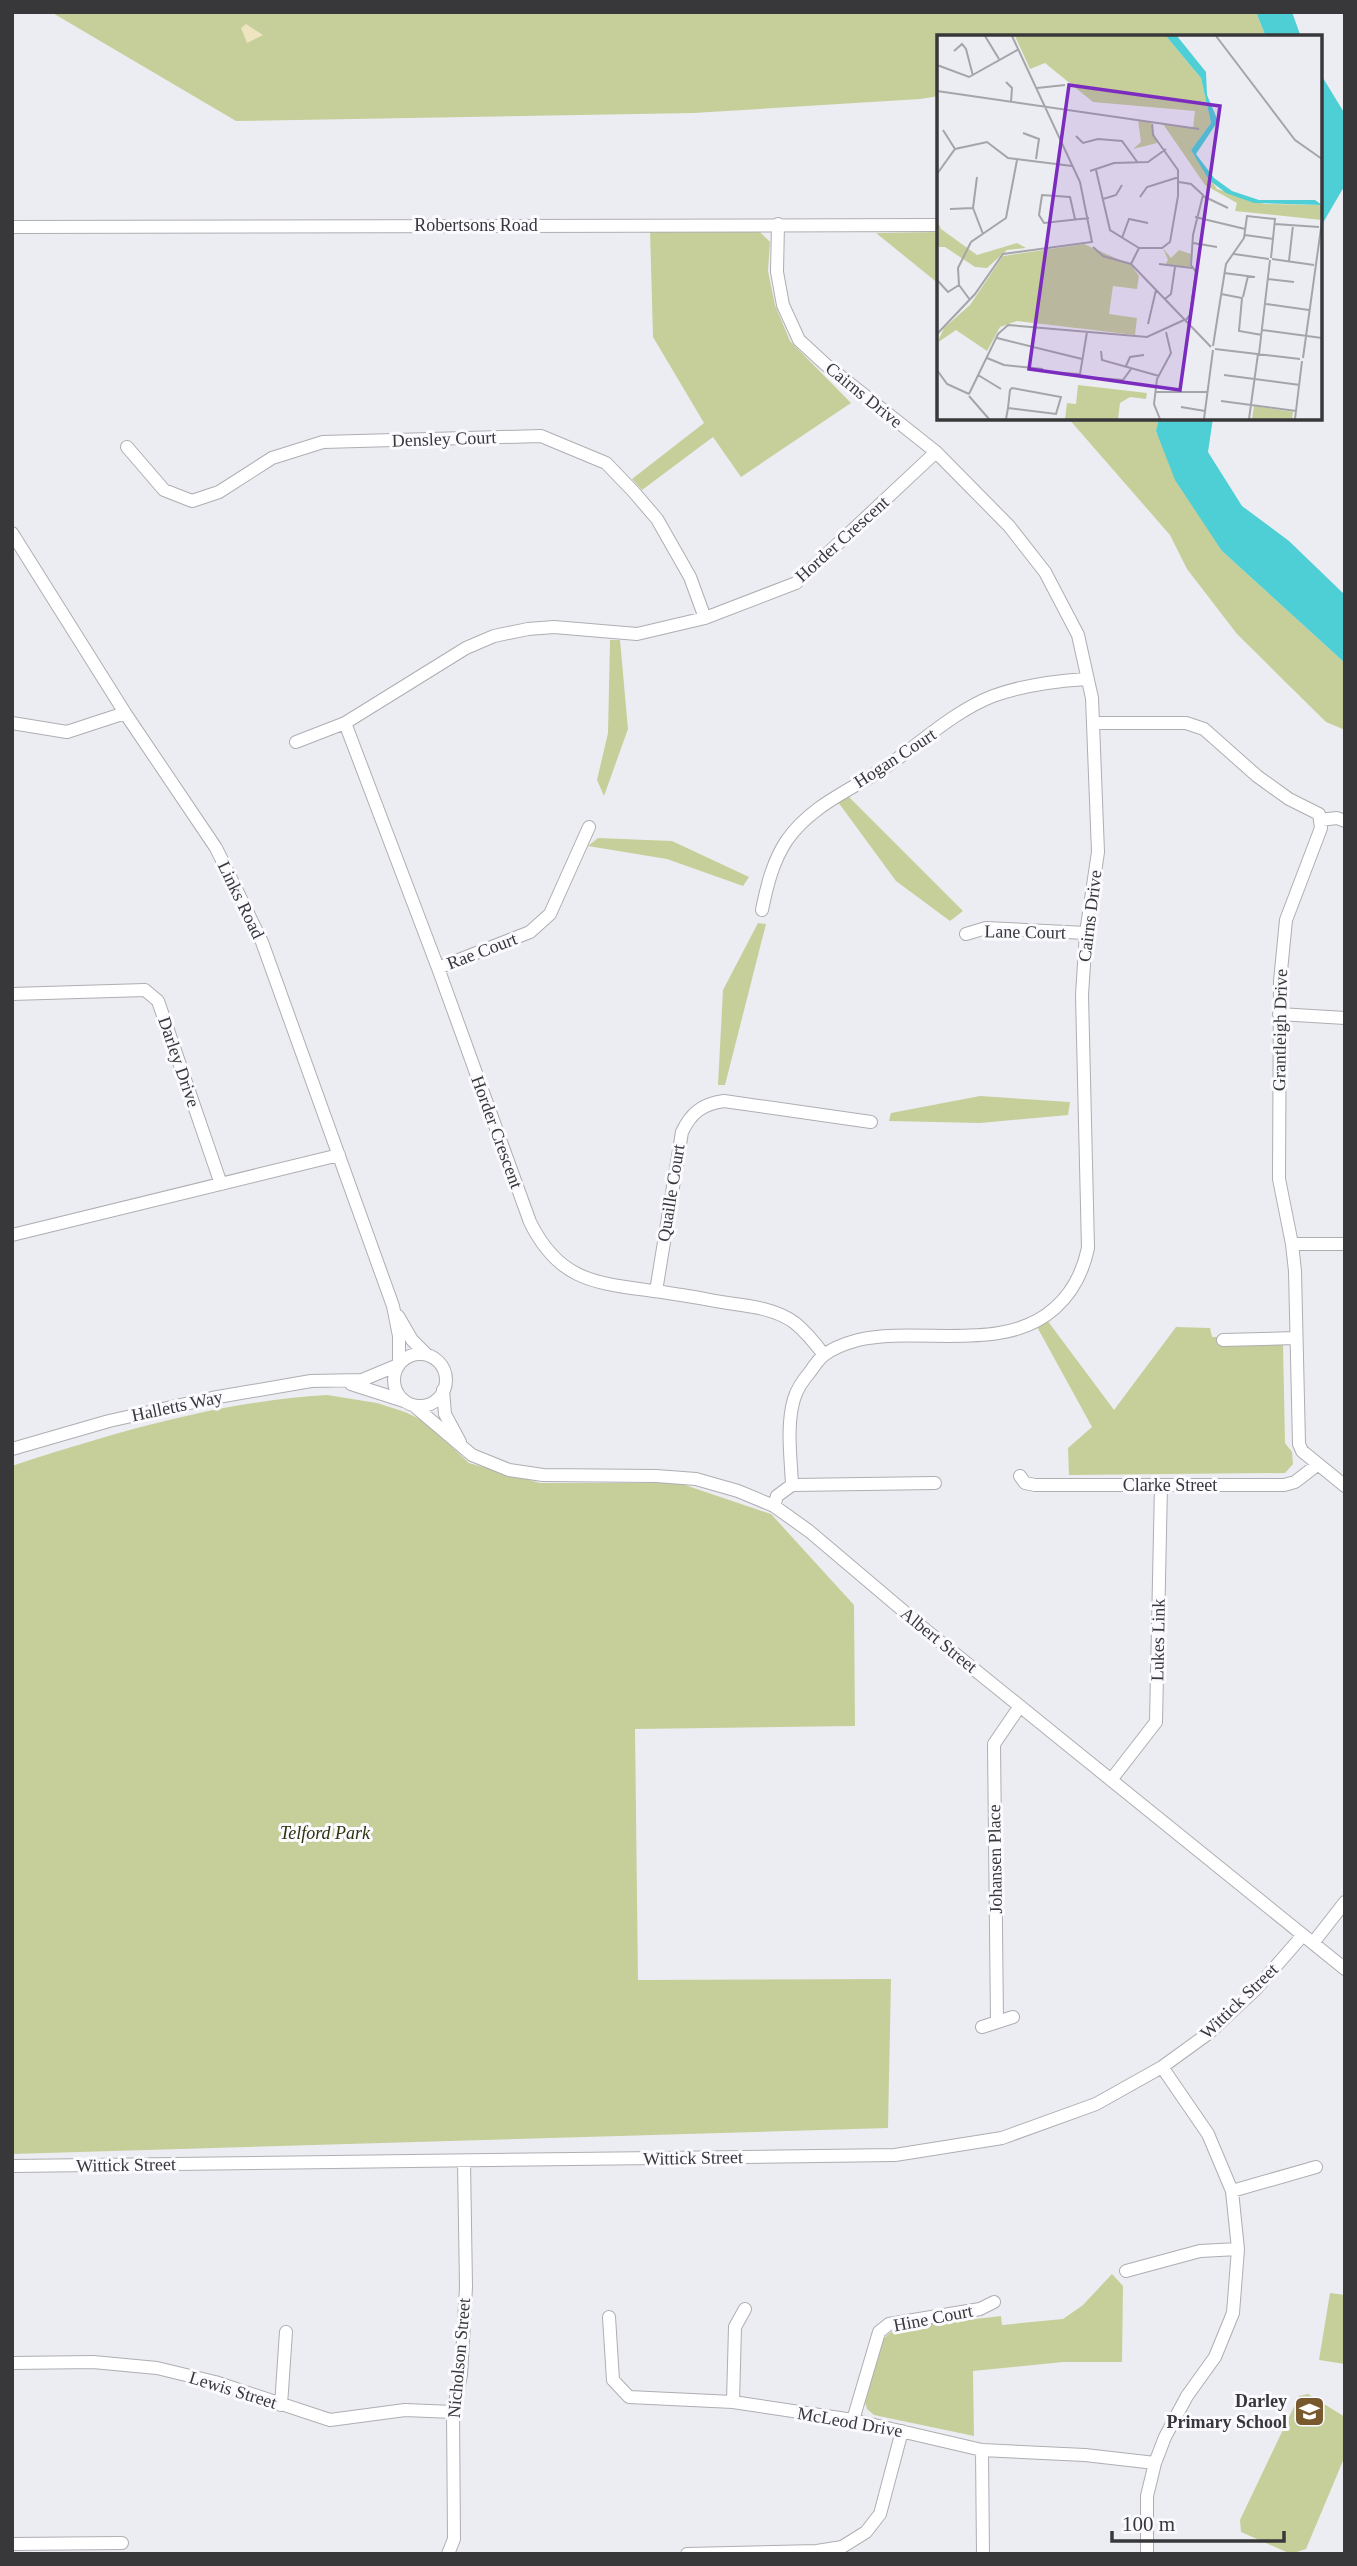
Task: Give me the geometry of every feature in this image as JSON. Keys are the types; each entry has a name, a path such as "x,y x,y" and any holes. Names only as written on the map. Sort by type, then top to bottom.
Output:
{"street":[{"name":"Cairns Drive","path":"778,224 777,272 783,305 799,340 825,364 936,452 1009,526 1045,572 1078,635 1092,698 1098,852 1086,933 1082,995 1088,1248 1084,1268 1063,1300 1045,1317 1023,1328 1001,1334 874,1337 847,1343 824,1355 802,1381 794,1399 790,1422 792,1485"},
{"name":"Robertsons Road","path":"12,227 937,225"},
{"name":"Densley Court","path":"127,447 164,490 192,502 219,492 272,458 323,442 541,436 606,463 633,491 657,519 691,577 705,618"},
{"name":"Horder Crescent","path":"296,742 345,723 466,648 494,636 554,627 637,634 705,618 796,583 936,452"},
{"name":"Links Road","path":"12,533 125,713 216,848 262,942 393,1306 399,1336 398,1365"},
{"name":"Hogan Court","path":"762,910 766,887 778,856 788,839 816,808 880,770 972,706 989,698 1038,684 1087,678"},
{"path":"12,723 67,732 125,713"},
{"name":"Horder Crescent","path":"345,723 538,1240 570,1271 609,1286 762,1308 794,1322 824,1355"},
{"path":"1093,723 1186,723 1204,729 1257,776 1289,799 1319,814 1320,820 1337,818 1345,821"},
{"name":"Grantleigh Drive","path":"1320,820 1321,828 1286,920 1279,981 1279,1179 1295,1271 1299,1444 1302,1451 1317,1465 1344,1484"},
{"name":"Rae Court","path":"438,968 530,932 550,914 589,827"},
{"name":"Lane Court","path":"966,934 986,928 1086,933"},
{"name":"Darley Drive","path":"12,994 145,990 158,1001 221,1184"},
{"path":"1279,1014 1345,1018"},
{"name":"Quaille Court","path":"656,1291 682,1132 695,1111 724,1101 871,1122"},
{"path":"12,1235 339,1155"},
{"path":"1292,1244 1345,1244"},
{"name":"Links Road","path":"393,1306 412,1340 427,1355"},
{"path":"1223,1340 1296,1338"},
{"path":"443,1390 431,1404 408,1403 394,1386 398,1365 409,1356 427,1355 439,1362 444,1372 445,1414 455,1435 472,1455"},
{"name":"Halletts Way","path":"12,1450 110,1421 212,1398 311,1381 344,1382 378,1376 398,1365"},
{"name":"Halletts Way","path":"344,1382 408,1403"},
{"name":"Albert Street","path":"408,1403 472,1455 509,1470 543,1475 696,1479 738,1491 774,1506 809,1531 1345,1969"},
{"name":"Clarke Street","path":"1020,1476 1025,1483 1035,1485 1290,1484 1317,1465"},
{"path":"774,1506 777,1496 792,1485 935,1483"},
{"name":"Lukes Link","path":"1111,1780 1156,1722 1161,1485"},
{"name":"Johansen Place","path":"997,2021 994,1744 1020,1706"},
{"path":"1308,1939 1345,1902"},
{"name":"Wittick Street","path":"12,2166 895,2155 1002,2137 1096,2104 1162,2067 1209,2033 1308,1939"},
{"path":"982,2027 1013,2017"},
{"path":"1147,2554 1147,2496 1155,2463 1165,2437 1187,2396 1215,2357 1233,2313 1237,2249 1232,2191 1208,2134 1162,2067"},
{"name":"Nicholson Street","path":"448,2554 454,2539 453,2412 461,2375 464,2312 464,2161"},
{"path":"1232,2191 1316,2167"},
{"path":"1126,2271 1200,2251 1237,2249"},
{"name":"Hine Court","path":"853,2420 879,2332 890,2324 980,2309 995,2302"},
{"path":"733,2402 735,2327 745,2309"},
{"name":"McLeod Drive","path":"609,2317 613,2380 629,2397 733,2402 853,2420 982,2450 1085,2455 1155,2463"},
{"path":"281,2405 286,2332"},
{"name":"Lewis Street","path":"12,2363 93,2362 157,2368 215,2382 330,2420 405,2410 453,2412"},
{"path":"687,2554 817,2551 842,2547 866,2532 880,2514 902,2431"},
{"path":"982,2450 983,2554"},
{"path":"12,2544 122,2543"}],"green space":[{"path":"51,12 1256,12 1265,35 937,35 937,96 920,99 694,113 236,121"},
{"path":"650,230 758,230 770,242 768,271 775,305 790,341 851,403 741,477 713,437 642,490 632,479 704,423 653,337"},
{"path":"937,232 937,282 876,233"},
{"path":"1070,420 1159,420 1156,432 1222,551 1345,663 1345,730 1326,722 1237,634 1187,569 1170,535"},
{"path":"610,640 620,640 628,729 604,796 597,780 608,733"},
{"path":"843,791 963,911 950,921 896,881 835,798"},
{"path":"598,838 672,841 749,877 743,886 667,859 588,846"},
{"path":"758,923 766,924 725,1085 718,1085 723,990"},
{"path":"980,1096 1070,1102 1068,1115 980,1123 889,1121 891,1113"},
{"path":"1047,1320 1114,1410 1176,1327 1210,1328 1212,1337 1270,1336 1283,1344 1285,1443 1292,1452 1293,1464 1285,1473 1069,1475 1068,1448 1092,1427 1036,1325"},
{"name":"Telford Park","path":"327,1395 377,1403 405,1412 424,1421 469,1463 540,1483 679,1483 771,1514 854,1605 855,1726 635,1729 638,1980 891,1979 888,2128 12,2154 12,1466 128,1431 207,1411 287,1398"},
{"path":"1112,2274 1123,2286 1122,2362 1063,2362 973,2371 974,2436 874,2415 867,2409 865,2402 873,2359 889,2333 899,2328 1001,2316 1002,2325 1063,2319 1083,2305"},
{"path":"1330,2293 1345,2295 1345,2364 1319,2360"},
{"path":"1308,2394 1345,2417 1345,2456 1306,2549 1291,2554 1241,2532 1240,2520 1299,2396"}],"sand":[{"path":"246,24 263,35 247,43 241,28"}],"water":[{"path":"1256,12 1292,12 1300,35 1265,35"},
{"path":"1322,76 1345,114 1345,185 1322,225"},
{"path":"1159,420 1213,420 1208,452 1242,506 1289,541 1345,595 1345,663 1222,551 1175,480 1156,431"}],"place":[{"name":"Darley Primary School","path":"1310,2411"}]}
